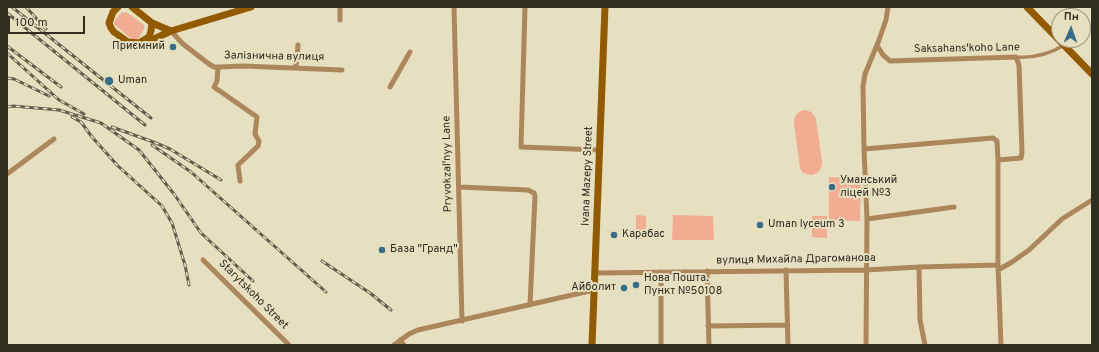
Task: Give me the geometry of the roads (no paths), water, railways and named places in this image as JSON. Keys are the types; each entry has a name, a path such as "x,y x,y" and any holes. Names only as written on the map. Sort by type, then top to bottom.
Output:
{"main road":[{"path":"110,7 109,23 114,32 128,42 139,42 156,38 171,31 251,7"},
{"path":"109,23 113,12 118,7"},
{"name":"Залізнична вулиця","path":"132,7 152,23 171,31"},
{"name":"Ivana Mazepy Street","path":"592,345 605,7"},
{"path":"1027,7 1051,32"},
{"path":"139,42 149,37 152,23"},
{"path":"1067,48 1092,74"}],"street":[{"path":"340,7 340,20"},
{"name":"Pryvokzalʹnyy Lane","path":"454,7 462,321"},
{"path":"525,7 521,147 599,150"},
{"path":"866,345 867,219 863,86 865,74 886,20 888,7"},
{"name":"Залізнична вулиця","path":"171,31 183,44 209,64 218,67 296,67 342,70"},
{"path":"296,67 298,45"},
{"name":"Saksahansʹkoho Lane","path":"877,45 884,56 890,61 1016,57 1026,58 1059,48"},
{"path":"390,87 410,52"},
{"path":"998,160 1021,158 1019,65 1016,57"},
{"path":"218,67 214,87 257,118 255,134 259,141 258,146 238,165 240,181"},
{"path":"864,149 993,138 997,141 998,267 1001,345"},
{"path":"7,174 54,139"},
{"path":"459,187 528,190 534,193 530,305"},
{"path":"998,267 1012,262 1029,250 1062,219 1092,200"},
{"path":"867,219 954,207"},
{"name":"Starytskoho Street","path":"203,260 289,345"},
{"path":"919,267 920,320 925,345"},
{"name":"вулиця Михайла Драгоманова","path":"595,273 998,267"},
{"path":"786,270 788,345"},
{"path":"707,271 709,345"},
{"path":"661,345 662,272"},
{"path":"394,345 409,334 418,330 594,290"},
{"path":"708,326 788,325"},
{"path":"400,340 404,345"}],"railway":[{"path":"12,7 151,118"},
{"path":"26,7 46,29"},
{"path":"7,13 145,125"},
{"path":"7,46 61,87"},
{"path":"7,53 59,100 84,114"},
{"path":"7,78 14,79 49,96"},
{"path":"7,107 13,106 59,110 101,123 139,150 174,194 201,233 253,281"},
{"path":"72,117 81,122 92,137 118,166 162,206 172,223 185,265 189,285"},
{"path":"112,127 170,149 221,180"},
{"path":"152,145 191,172 326,292"},
{"path":"322,261 370,293 391,310"}],"place":[{"name":"Приємний","path":"173,47"},
{"name":"Uman","path":"109,81"},
{"name":"Уманський ліцей №3","path":"832,187"},
{"name":"Uman lyceum 3","path":"760,225"},
{"name":"Карабас","path":"614,235"},
{"name":"База \"Гранд\"","path":"382,250"},
{"name":"Нова Пошта. Пункт №50108","path":"636,285"},
{"name":"Айболит","path":"624,288"}]}
